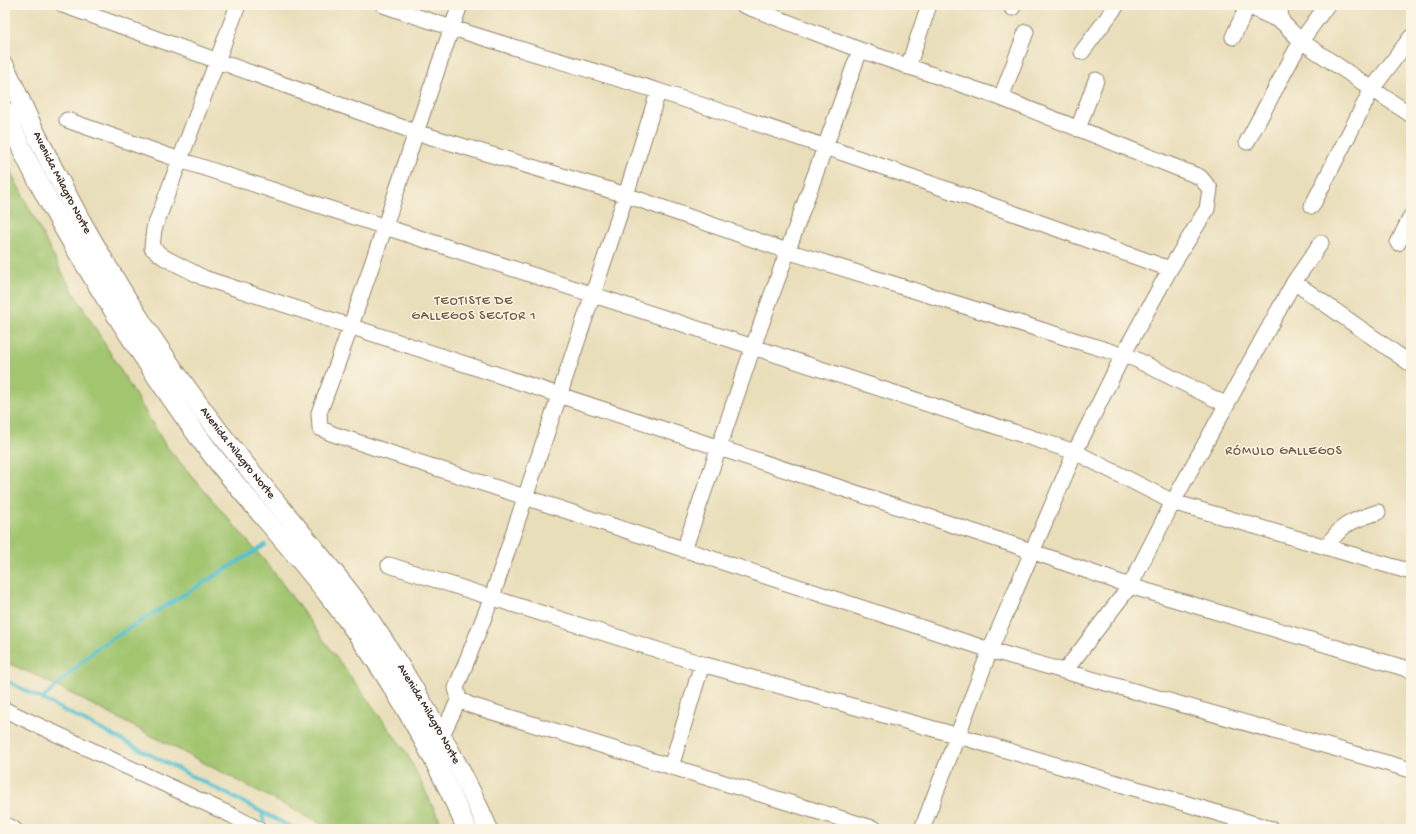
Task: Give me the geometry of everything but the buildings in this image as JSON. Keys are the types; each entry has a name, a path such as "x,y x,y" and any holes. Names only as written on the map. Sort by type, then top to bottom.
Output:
{"main road":[{"name":"Avenida Milagro Norte","path":"5,66 24,111 68,199 100,258 141,323 202,410 258,483 351,595 390,651 442,735 474,796 488,829"},
{"name":"Avenida Milagro Norte","path":"5,111 64,231 148,364 207,449 330,597 375,662 423,737 448,785 467,829"}],"street":[{"path":"63,5 415,132 626,195 787,251 1135,359 1227,406"},
{"path":"238,5 154,229 152,248 165,258 204,278 1032,551 1130,586 1411,670"},
{"path":"383,5 451,29 658,92 826,148 1170,269"},
{"path":"460,5 415,132 352,327 319,413 320,428 333,434 990,650 1411,770"},
{"path":"743,5 775,10 860,50 1001,98 1200,177 1210,189 1207,209 1170,269 1123,356 1075,452 990,650 959,736 922,829"},
{"path":"908,67 929,5"},
{"path":"1082,52 1116,5"},
{"path":"1234,37 1248,5 1282,22 1301,41 1411,115"},
{"path":"1279,5 1282,22"},
{"path":"1247,142 1301,41 1327,5"},
{"path":"1001,98 1026,32"},
{"path":"1312,206 1372,89 1411,37"},
{"path":"684,550 720,448 753,347 826,148 860,50"},
{"path":"1078,129 1096,80"},
{"path":"442,735 459,699 456,688 492,597 626,195 658,92"},
{"path":"67,120 180,160 1075,452 1173,502 1411,572"},
{"path":"1398,243 1411,216"},
{"path":"1065,671 1130,586 1173,502 1294,282 1321,243"},
{"path":"1294,282 1411,364"},
{"path":"1326,547 1340,527 1354,520 1378,512"},
{"path":"389,565 702,664 959,736 1271,829"},
{"path":"671,767 702,664"},
{"path":"459,699 470,705 874,829"},
{"path":"5,710 231,814 258,829"},
{"path":"5,825 14,829"}],"green space":[{"path":"5,160 61,271 166,446 270,567 406,752 444,829 331,829 37,676 5,662"}],"waterway":[{"path":"42,699 97,648 265,545"},
{"path":"5,680 295,829"},
{"path":"262,812 264,824"}],"district":[{"name":"TEOTISTE DE GALLEGOS SECTOR 1","path":"474,308"},
{"name":"RÓMULO GALLEGOS","path":"1284,451"}]}
